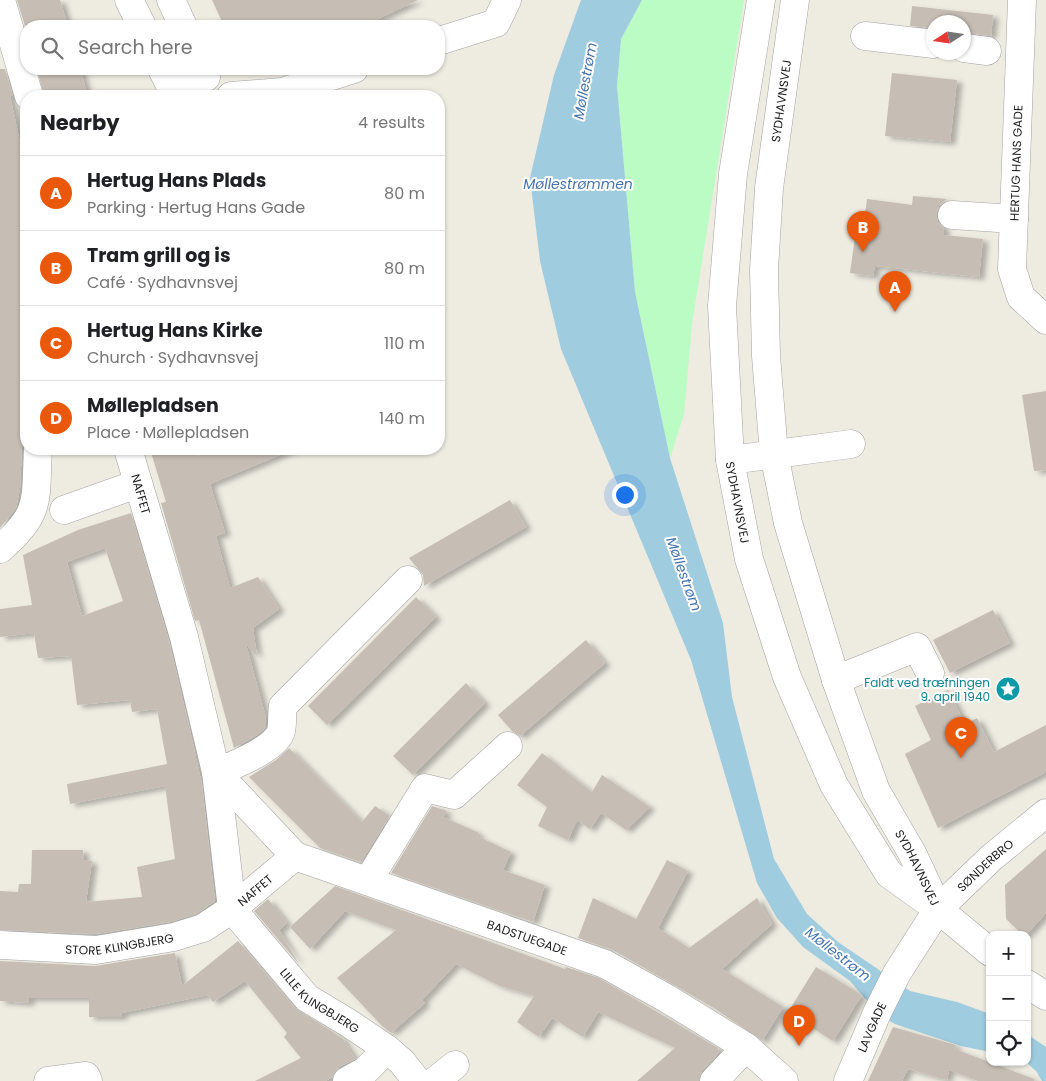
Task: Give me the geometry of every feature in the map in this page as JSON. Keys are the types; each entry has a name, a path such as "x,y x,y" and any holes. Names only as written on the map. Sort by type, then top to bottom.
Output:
{"street":[{"path":"0,0 20,66"},
{"path":"129,0 139,20"},
{"path":"171,0 180,20"},
{"path":"445,39 496,23 506,0"},
{"name":"SYDHAVNSVEJ","path":"761,0 733,174 722,306 730,460 749,559 784,668 834,785 889,874 938,909"},
{"name":"SYDHAVNSVEJ","path":"795,0 769,188 764,270 766,356 774,454 788,523 836,680 876,790 912,853 938,909"},
{"name":"HERTUG HANS GADE","path":"1022,0 1012,269 1021,297 1043,318"},
{"path":"865,36 926,43"},
{"path":"23,75 27,90"},
{"path":"165,75 169,83 207,81"},
{"path":"301,90 329,87 346,75"},
{"path":"952,215 1014,219"},
{"path":"730,460 852,444"},
{"path":"0,549 20,532 30,519 35,502 38,455"},
{"name":"NAFFET","path":"130,455 184,637 216,772 232,909"},
{"path":"64,510 137,484"},
{"path":"216,772 245,761 278,737 282,729 283,706 408,580"},
{"path":"836,680 917,647 930,673"},
{"path":"368,881 425,788 454,796 508,746"},
{"name":"NAFFET","path":"216,772 295,856 232,909"},
{"name":"SØNDERBRO","path":"897,973 938,909 992,858 1046,813"},
{"name":"BADSTUEGADE","path":"295,856 605,964 666,998 746,1047 784,1081"},
{"name":"STORE KLINGBJERG","path":"0,945 96,950 174,938 203,928 232,909"},
{"name":"LILLE KLINGBJERG","path":"232,909 307,998 387,1049 402,1062 417,1081"},
{"path":"938,909 986,949"},
{"name":"LAVGADE","path":"848,1081 877,1013 897,973"},
{"path":"1031,987 1046,996"},
{"path":"714,1081 746,1047"},
{"path":"347,1081 365,1071 387,1049"},
{"path":"48,1081 86,1076 88,1081"}],"green space":[{"path":"642,0 744,0 692,324 684,414 670,458 635,292 617,86 621,39"}],"water":[{"name":"Møllestrømmen","path":"581,0 642,0 621,39 617,86 635,292 670,458 723,623 732,697 774,859 807,914 838,942 910,991 957,1002 986,1013 986,1051 961,1046 895,1024 881,1017 850,981 803,947 777,918 757,883 691,660 561,349 540,261 530,178 554,75"},
{"path":"1031,1037 1046,1047 1046,1081 1042,1081 1030,1066"}],"building":[{"path":"17,0 60,0 66,20 23,20"},
{"path":"212,0 418,0 376,20 221,20"},
{"path":"912,6 993,15 991,36 971,34 971,15 926,15 926,27 910,26"},
{"path":"0,69 5,69 13,96 10,96 20,142 20,455 22,455 20,488 16,508 0,528"},
{"path":"892,73 957,80 950,142 885,136"},
{"path":"39,75 82,75 86,90 42,90"},
{"path":"913,196 947,199 939,206 936,214 938,222 944,228 944,235 983,239 979,277 875,266 873,276 850,273 855,237 862,238 867,199 912,205"},
{"path":"1046,391 1046,470 1034,471 1022,395"},
{"path":"152,455 280,455 210,484 225,533 216,536 230,588 258,577 279,609 253,628 257,656 246,644 266,718 266,727 257,735 234,748 199,620 195,621 161,503 166,502"},
{"path":"510,500 526,527 424,586 423,575 409,558"},
{"path":"131,513 169,641 202,785 215,901 196,914 170,922 95,934 0,930 0,891 18,892 19,884 31,884 32,850 83,850 84,860 92,861 86,902 142,897 137,867 175,859 165,786 70,804 67,784 167,764 157,709 132,712 130,700 77,705 71,656 38,658 34,633 0,637 0,609 32,605 23,555 78,530","holes":["105,548 123,601 82,616 67,562"]},
{"path":"416,597 436,617 327,725 308,706"},
{"path":"993,610 1010,643 950,673 933,640"},
{"path":"586,640 605,663 520,736 512,731 498,715"},
{"path":"466,683 485,703 413,775 393,756"},
{"path":"948,690 965,724 977,718 994,752 1046,725 1046,772 938,828 905,754 931,740 915,706"},
{"path":"289,748 362,822 375,806 390,816 361,862 320,848 249,777 276,760"},
{"path":"542,753 592,792 602,775 650,807 626,830 601,813 590,829 577,820 568,840 538,826 547,807 517,785"},
{"path":"432,806 447,811 443,817 479,833 477,836 511,852 503,870 545,885 533,922 391,873"},
{"path":"1046,849 1046,913 1030,931 1019,931 1006,919 1005,885"},
{"path":"667,860 688,871 658,928 689,948 757,898 772,924 722,969 783,1007 762,1041 714,1008 613,950 578,938 593,898 636,919"},
{"path":"335,886 565,969 566,967 599,978 718,1048 719,1053 702,1071 699,1081 637,1081 675,1048 598,1012 583,1037 552,1018 539,1037 517,1022 534,996 500,986 456,964 422,1000 425,1003 391,1033 383,1027 337,978 396,930 345,911 310,949 290,927"},
{"path":"268,899 287,923 279,930 299,964 254,911"},
{"path":"238,941 295,1008 342,1038 355,1059 339,1067 333,1077 325,1081 255,1081 301,1058 284,1037 287,1033 245,981 213,1002 208,995 122,1013 122,1017 89,1017 89,998 29,998 29,1003 0,1001 0,961 95,966 175,953 182,986"},
{"path":"816,967 862,995 833,1041 788,1012"},
{"path":"893,1027 956,1045 955,1049 986,1061 986,1066 1000,1066 1034,1079 1034,1081 978,1081 949,1070 947,1080 908,1069 902,1081 868,1081"}],"place":[{"name":"Tram grill og is","path":"863,252"},
{"name":"Hertug Hans Plads","path":"895,312"},
{"name":"Faldt ved træfningen 9. april 1940","path":"1008,689"},
{"name":"Hertug Hans Kirke","path":"961,758"},
{"name":"Møllepladsen","path":"799,1046"}],"water label":[{"name":"Møllestrøm","path":"585,81"},
{"name":"Møllestrøm","path":"684,574"},
{"name":"Møllestrøm","path":"838,954"}]}
